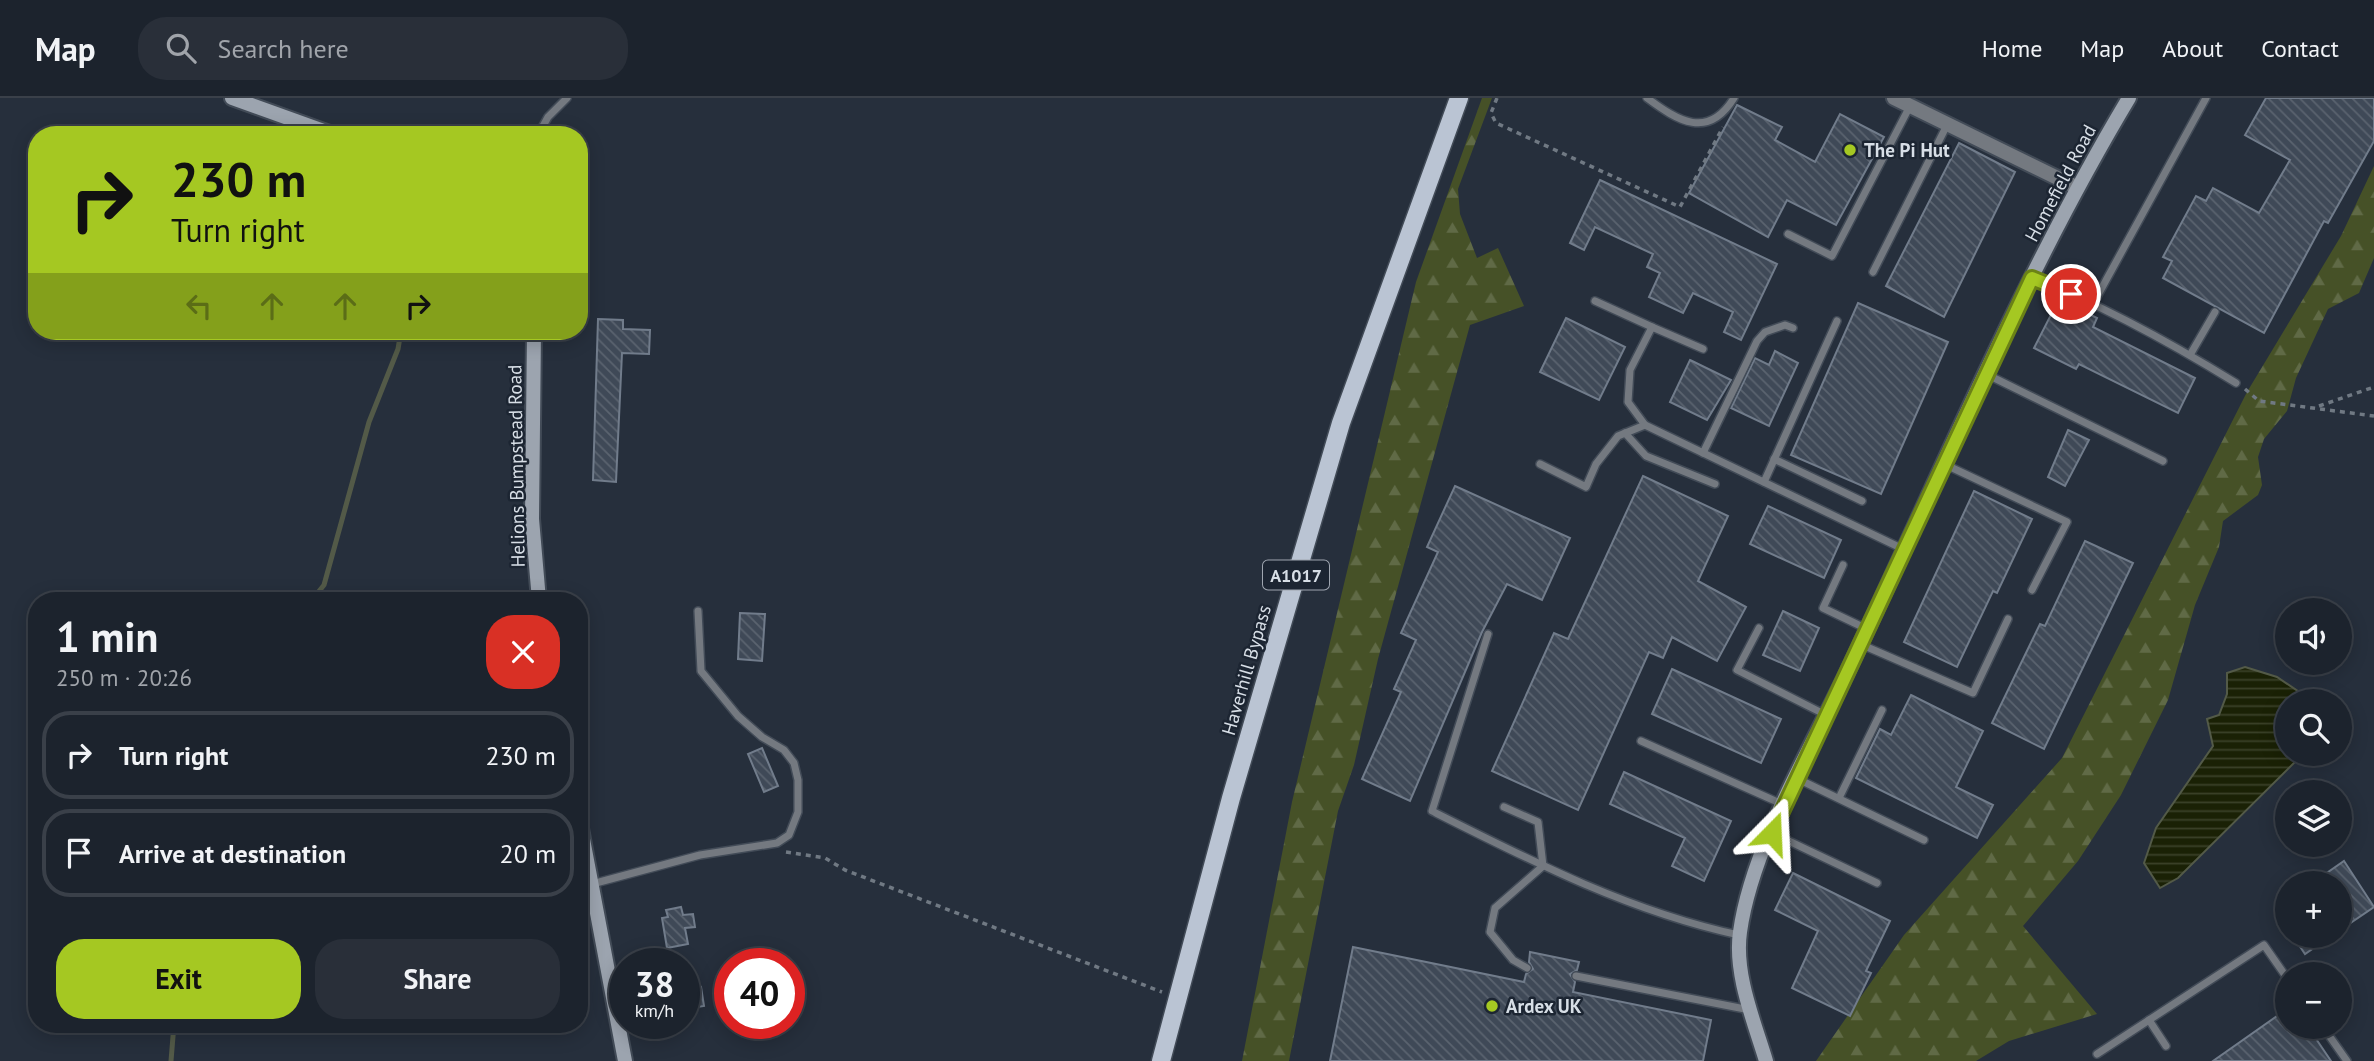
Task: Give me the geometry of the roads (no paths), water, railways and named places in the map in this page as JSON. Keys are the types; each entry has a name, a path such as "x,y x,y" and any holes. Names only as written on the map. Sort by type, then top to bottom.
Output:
{"main road":[{"name":"Haverhill Bypass","path":"1161,1061 1231,798 1340,423 1459,98"}],"street":[{"path":"232,98 310,126"},
{"path":"1895,98 2076,187"},
{"name":"Homefield Road","path":"1766,1061 1741,972 1740,935 1747,895 1783,804 2032,278 2076,187 2129,98"},
{"name":"Helions Bumpstead Road","path":"534,340 532,519 538,592"},
{"path":"588,864 625,1061"}],"lane":[{"path":"543,126 567,98"},
{"path":"1647,98 1678,121 1695,123 1709,121 1725,113 1734,98"},
{"path":"2093,304 2206,98"},
{"path":"1788,234 1832,256 1910,106"},
{"path":"1873,272 1948,124"},
{"path":"2032,278 2093,304 2190,355 2236,383"},
{"path":"1595,301 1703,349"},
{"path":"2190,355 2215,312"},
{"path":"1764,482 1837,321"},
{"path":"1703,453 1757,341 1765,332 1774,328 1785,325 1793,328"},
{"path":"1652,327 1630,370 1628,402 1645,425 1903,549"},
{"path":"1986,374 2163,461"},
{"path":"1540,464 1586,487 1596,464 1618,436 1645,425"},
{"path":"1625,433 1646,456 1715,484"},
{"path":"1774,459 1862,501"},
{"path":"1944,464 2067,522 2032,590"},
{"path":"1843,565 1823,608 1867,629"},
{"path":"592,884 700,855 777,843 789,835 798,812 798,780 794,763 784,750 762,737 738,716 701,671 698,611"},
{"path":"1860,644 1973,693 2008,620"},
{"path":"1759,628 1737,670 1827,715"},
{"path":"1488,634 1432,811 1543,866 1643,908 1740,935"},
{"path":"1839,799 1882,710"},
{"path":"1641,741 1783,804"},
{"path":"1796,778 1924,840"},
{"path":"1504,807 1538,822 1543,866"},
{"path":"1772,833 1877,883"},
{"path":"1527,968 1513,960 1490,932 1495,908 1543,866"},
{"path":"2097,1054 2264,946 2276,962"},
{"path":"1576,976 1751,1010"},
{"path":"2150,1020 2166,1046"},
{"path":"2331,1039 2347,1061"}],"waterway":[{"path":"318,592 324,585 369,422 400,340"},
{"path":"171,1061 173,1033"}],"place":[{"name":"The Pi Hut","path":"1850,150"},
{"name":"Ardex UK","path":"1492,1006"}]}
